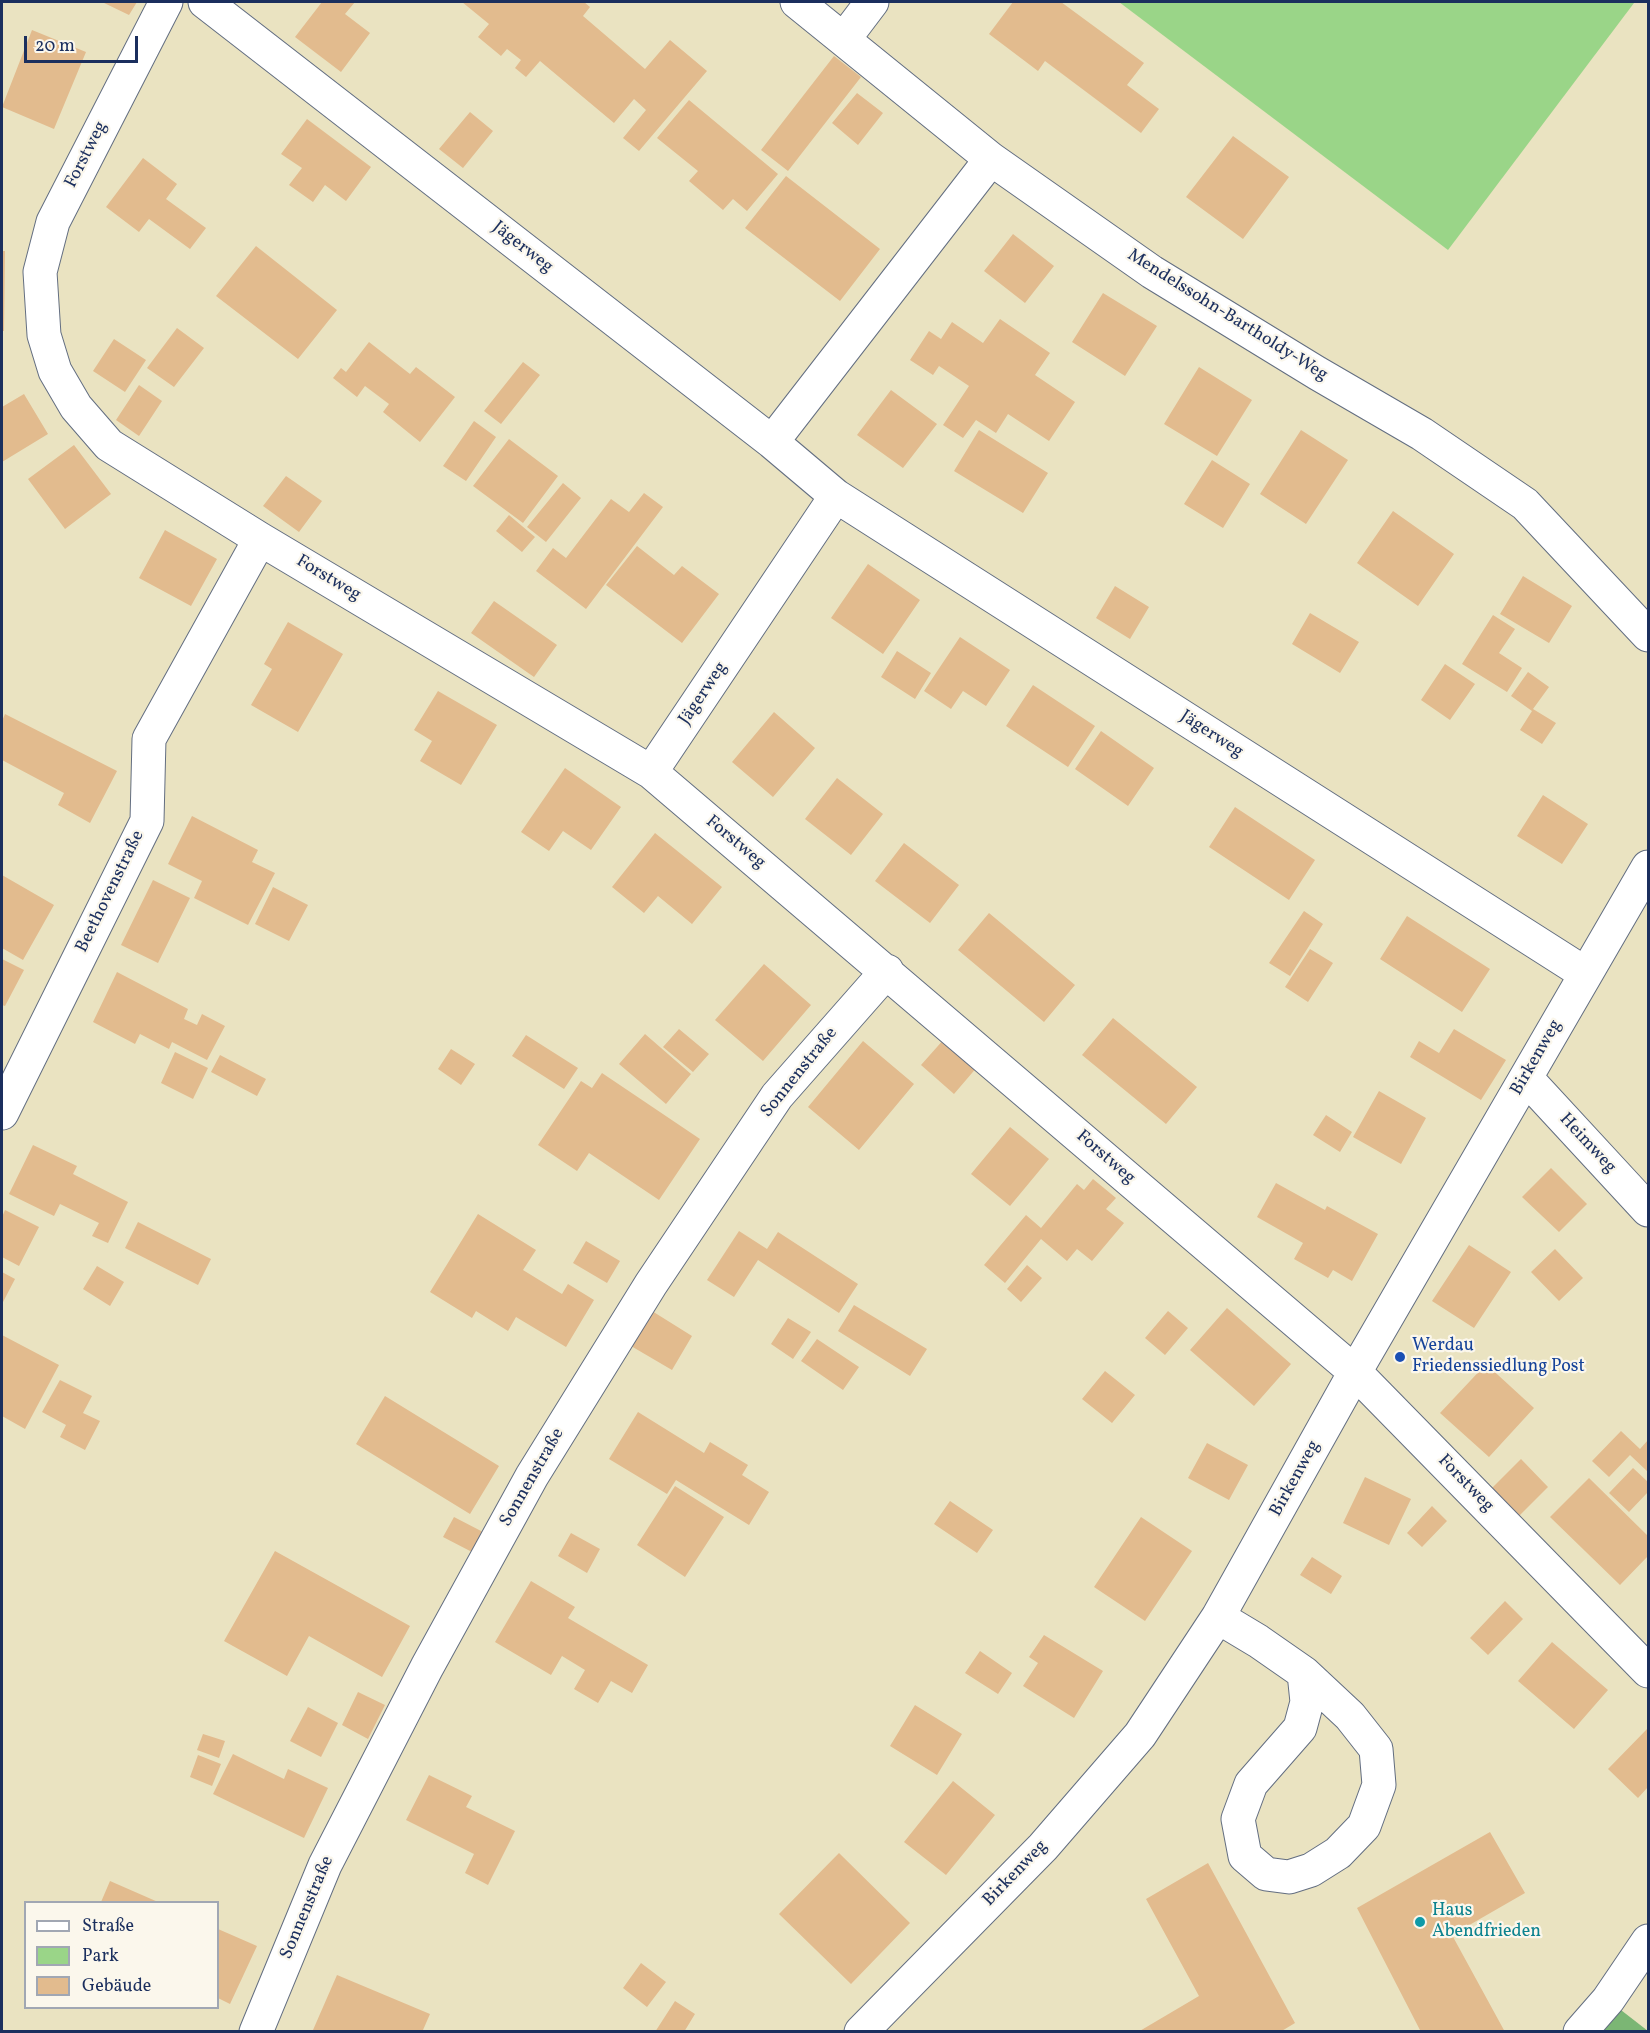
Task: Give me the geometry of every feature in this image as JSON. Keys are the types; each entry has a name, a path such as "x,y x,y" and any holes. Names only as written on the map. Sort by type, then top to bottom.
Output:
{"street":[{"name":"Forstweg","path":"166,2 53,222 40,272 44,335 55,371 76,407 109,445 260,539 651,772 1356,1372 1648,1671"},
{"name":"Jägerweg","path":"205,2 772,442 837,496 1586,974"},
{"name":"Mendelssohn-Bartholdy-Weg","path":"797,2 991,159 1152,272 1422,434 1525,504 1648,635"},
{"path":"844,39 872,2"},
{"path":"772,442 991,159"},
{"name":"Jägerweg","path":"651,772 837,496"},
{"name":"Beethovenstraße","path":"2,1113 147,821 149,739 260,539"},
{"name":"Birkenweg","path":"861,2031 1043,1847 1140,1735 1218,1617 1356,1372 1648,867"},
{"name":"Sonnenstraße","path":"256,2031 325,1864 427,1667 532,1476 651,1284 777,1096 887,971"},
{"name":"Heimweg","path":"1526,1078 1648,1210"},
{"path":"1218,1617 1304,1673 1350,1716 1376,1749 1379,1785 1364,1826 1338,1853 1311,1870 1289,1877 1266,1874 1245,1856 1238,1820 1251,1784 1300,1728 1307,1702 1304,1673"},
{"path":"1580,2031 1608,2001 1648,1941"}],"green space":[{"path":"1119,2 1631,2 1634,3 1448,250"},
{"path":"1608,2000 1648,2031 1580,2032"}],"building":[{"path":"102,2 137,2 129,15"},
{"path":"322,2 355,2 345,14 370,33 341,72 295,37"},
{"path":"462,2 584,2 590,7 583,16 645,69 670,40 707,71 639,151 623,138 646,110 634,99 614,123 540,61 526,77 515,68 521,60 507,49 501,56 478,37 489,24"},
{"path":"1013,2 1061,2 1144,63 1127,85 1159,109 1141,133 1045,61 1038,71 989,34"},
{"path":"32,30 86,52 54,129 2,107"},
{"path":"834,56 861,77 788,171 761,150"},
{"path":"857,93 883,113 858,145 832,123"},
{"path":"689,100 778,174 747,211 733,199 723,210 689,181 698,171 657,138"},
{"path":"470,112 493,131 463,168 439,149"},
{"path":"307,119 371,167 346,201 325,185 313,202 289,185 302,168 281,154"},
{"path":"1233,136 1289,177 1243,239 1186,197"},
{"path":"143,158 177,184 166,199 206,228 190,249 149,219 139,232 106,207"},
{"path":"786,176 880,249 840,301 745,228"},
{"path":"1013,234 1054,266 1025,303 984,271"},
{"path":"256,246 337,310 298,359 216,296"},
{"path":"2,251 5,251 4,331 2,331"},
{"path":"1103,293 1157,326 1125,376 1072,342"},
{"path":"1000,319 1050,353 1035,375 1075,402 1049,441 1008,414 996,433 976,420 963,438 943,425 969,386 939,366 933,375 910,360 929,331 941,339 952,322 983,343"},
{"path":"177,328 204,348 174,387 147,368"},
{"path":"114,339 146,360 125,392 93,371"},
{"path":"369,342 410,374 416,367 455,397 420,442 383,412 389,404 365,386 357,397 333,378 341,368 346,372"},
{"path":"523,362 540,375 501,424 484,411"},
{"path":"1199,367 1252,400 1217,456 1164,424"},
{"path":"139,385 162,401 139,436 116,420"},
{"path":"891,390 937,424 903,468 857,435"},
{"path":"24,394 48,434 2,462 2,407"},
{"path":"474,421 496,437 466,481 443,466"},
{"path":"979,430 1048,473 1023,513 954,471"},
{"path":"1301,430 1348,460 1306,524 1260,494"},
{"path":"509,439 558,476 523,523 473,486"},
{"path":"74,445 111,494 65,529 28,479"},
{"path":"1212,460 1250,484 1223,528 1184,504"},
{"path":"286,476 322,501 299,532 263,506"},
{"path":"563,483 581,498 546,542 527,527"},
{"path":"644,493 663,507 586,609 536,571 553,548 566,558 611,499 629,512"},
{"path":"1393,511 1454,554 1418,606 1357,563"},
{"path":"509,515 535,537 522,552 496,531"},
{"path":"165,530 217,559 191,606 139,578"},
{"path":"637,546 674,575 682,566 719,594 682,643 606,585"},
{"path":"868,564 920,600 883,654 831,618"},
{"path":"1523,576 1572,606 1549,643 1500,614"},
{"path":"1115,586 1149,607 1130,639 1096,618"},
{"path":"494,601 557,645 534,677 471,633"},
{"path":"1310,613 1359,642 1340,673 1292,644"},
{"path":"1493,615 1515,629 1499,653 1522,668 1507,692 1462,664"},
{"path":"288,622 343,654 298,732 251,705 272,669 264,664"},
{"path":"960,637 1010,670 986,706 963,691 951,709 924,691"},
{"path":"897,651 931,673 915,699 881,677"},
{"path":"1445,664 1475,684 1450,720 1421,700"},
{"path":"1528,672 1549,687 1533,709 1556,723 1542,744 1520,730 1532,711 1511,696"},
{"path":"1033,685 1095,726 1068,767 1006,726"},
{"path":"438,691 497,725 461,785 420,761 432,741 414,730"},
{"path":"774,712 815,748 773,797 732,762"},
{"path":"5,714 117,771 90,823 58,805 64,793 2,760 2,721"},
{"path":"1101,731 1154,768 1128,806 1075,769"},
{"path":"565,768 621,807 591,850 563,831 549,851 521,832"},
{"path":"837,778 883,814 851,855 805,819"},
{"path":"1543,795 1588,824 1562,864 1517,836"},
{"path":"1235,807 1315,860 1289,900 1209,847"},
{"path":"192,816 258,850 252,862 275,873 248,925 194,898 202,881 168,864"},
{"path":"655,833 722,887 692,924 658,896 644,913 612,887"},
{"path":"904,843 959,885 930,923 875,881"},
{"path":"2,875 54,905 23,960 2,948"},
{"path":"153,880 190,898 158,963 121,945"},
{"path":"273,887 308,905 289,941 255,924"},
{"path":"1304,911 1323,924 1290,976 1269,963"},
{"path":"989,913 1075,985 1044,1022 958,950"},
{"path":"1407,916 1490,969 1462,1012 1380,959"},
{"path":"1310,949 1333,963 1308,1002 1285,987"},
{"path":"2,959 24,970 5,1006 2,1005"},
{"path":"764,964 811,1005 763,1061 715,1020"},
{"path":"117,972 188,1009 184,1019 197,1025 202,1014 225,1026 207,1060 172,1042 169,1049 140,1034 135,1044 93,1022"},
{"path":"1113,1018 1197,1087 1166,1124 1082,1055"},
{"path":"679,1029 709,1054 693,1072 663,1047"},
{"path":"1454,1029 1506,1060 1481,1100 1410,1057 1419,1041 1439,1053"},
{"path":"645,1034 691,1074 666,1104 619,1064"},
{"path":"526,1035 578,1068 564,1089 512,1056"},
{"path":"945,1038 978,1066 954,1094 921,1065"},
{"path":"863,1041 914,1084 859,1150 808,1107"},
{"path":"451,1049 475,1064 461,1085 438,1069"},
{"path":"175,1052 208,1068 193,1099 161,1083"},
{"path":"220,1055 266,1079 257,1096 211,1072"},
{"path":"602,1073 700,1139 659,1200 589,1153 577,1171 538,1145 581,1081 592,1088"},
{"path":"1379,1091 1426,1118 1401,1164 1353,1137"},
{"path":"1326,1115 1352,1132 1340,1152 1313,1135"},
{"path":"1010,1127 1049,1159 1010,1206 971,1174"},
{"path":"33,1145 77,1166 73,1174 128,1202 108,1243 92,1236 99,1223 60,1204 54,1216 9,1194"},
{"path":"1551,1168 1587,1204 1559,1232 1522,1197"},
{"path":"1093,1179 1116,1198 1106,1209 1124,1223 1092,1261 1077,1249 1067,1261 1041,1239 1005,1283 984,1265 1026,1215 1041,1228 1077,1184 1084,1190"},
{"path":"1276,1183 1325,1210 1327,1206 1378,1234 1352,1281 1333,1270 1328,1278 1294,1259 1303,1243 1257,1217"},
{"path":"5,1210 39,1227 19,1266 2,1257 2,1217"},
{"path":"478,1214 536,1250 523,1270 562,1294 568,1284 594,1300 566,1347 516,1317 508,1331 476,1311 472,1318 430,1292"},
{"path":"138,1222 211,1259 198,1285 125,1248"},
{"path":"739,1231 767,1249 778,1232 858,1284 839,1313 758,1260 734,1297 707,1280"},
{"path":"586,1241 620,1261 607,1283 573,1263"},
{"path":"1469,1245 1511,1272 1474,1328 1432,1301"},
{"path":"1555,1249 1583,1278 1559,1301 1531,1272"},
{"path":"1027,1265 1042,1278 1021,1302 1007,1289"},
{"path":"97,1266 124,1282 110,1306 83,1289"},
{"path":"2,1272 15,1279 2,1304"},
{"path":"854,1305 927,1349 910,1376 838,1331"},
{"path":"1227,1308 1291,1364 1254,1406 1190,1350"},
{"path":"652,1311 692,1336 672,1370 631,1346"},
{"path":"1168,1311 1188,1328 1165,1355 1145,1338"},
{"path":"788,1318 811,1332 793,1359 771,1344"},
{"path":"2,1335 59,1365 25,1429 2,1416"},
{"path":"817,1339 859,1367 843,1390 801,1361"},
{"path":"1486,1364 1534,1408 1489,1457 1440,1413"},
{"path":"1105,1371 1135,1395 1112,1423 1082,1399"},
{"path":"60,1380 92,1396 83,1413 100,1421 85,1450 60,1437 66,1425 42,1412"},
{"path":"385,1396 499,1466 470,1514 356,1444"},
{"path":"638,1412 704,1453 710,1442 748,1465 742,1475 769,1492 749,1525 676,1480 667,1494 609,1459"},
{"path":"1621,1431 1640,1449 1648,1440 1648,1472 1630,1455 1609,1477 1592,1461"},
{"path":"1207,1443 1248,1465 1229,1500 1188,1478"},
{"path":"1521,1459 1548,1487 1518,1517 1490,1490"},
{"path":"1633,1468 1648,1482 1648,1492 1629,1512 1609,1493"},
{"path":"1365,1477 1411,1499 1389,1545 1343,1523"},
{"path":"1589,1478 1648,1536 1648,1556 1620,1585 1550,1517"},
{"path":"675,1486 724,1517 685,1577 637,1545"},
{"path":"950,1501 993,1530 977,1553 934,1524"},
{"path":"1432,1506 1447,1521 1422,1547 1407,1533"},
{"path":"454,1517 483,1532 472,1552 443,1537"},
{"path":"1141,1517 1192,1551 1145,1621 1094,1587"},
{"path":"571,1533 600,1549 587,1573 558,1556"},
{"path":"275,1551 410,1626 382,1677 309,1636 287,1676 224,1641"},
{"path":"1312,1557 1342,1576 1331,1594 1300,1575"},
{"path":"531,1581 575,1607 568,1618 648,1665 632,1693 611,1681 598,1703 574,1689 585,1670 562,1656 551,1675 495,1642"},
{"path":"1505,1601 1523,1619 1488,1655 1470,1638"},
{"path":"1044,1635 1103,1671 1074,1718 1023,1686 1038,1663 1029,1657"},
{"path":"1552,1642 1608,1690 1574,1729 1518,1681"},
{"path":"980,1651 1012,1673 998,1694 965,1673"},
{"path":"358,1692 385,1705 368,1739 342,1725"},
{"path":"915,1705 962,1734 937,1775 890,1746"},
{"path":"308,1707 338,1723 321,1757 290,1741"},
{"path":"1648,1728 1648,1787 1638,1798 1608,1769"},
{"path":"203,1734 225,1741 219,1758 197,1750"},
{"path":"233,1754 284,1779 288,1769 328,1788 304,1838 213,1794"},
{"path":"198,1755 221,1764 212,1786 190,1777"},
{"path":"429,1775 472,1796 466,1807 515,1831 488,1885 465,1873 474,1854 406,1820"},
{"path":"953,1781 995,1815 946,1875 904,1842"},
{"name":"Haus Abendfrieden","path":"1490,1832 1525,1893 1452,1935 1505,2032 1421,2032 1357,1908"},
{"path":"839,1853 910,1923 851,1984 779,1914"},
{"path":"1208,1863 1295,2023 1280,2032 1138,2032 1199,1996 1146,1899"},
{"path":"110,1881 156,1901 101,1901"},
{"path":"219,1929 257,1946 230,2004 219,1998"},
{"path":"641,1963 666,1982 647,2007 623,1988"},
{"path":"337,1975 430,2014 423,2030 427,2032 313,2030"},
{"path":"675,2001 695,2014 684,2032 655,2032"}],"place":[{"name":"Werdau Friedenssiedlung Post","path":"1400,1357"},
{"name":"Haus Abendfrieden","path":"1420,1922"}]}
